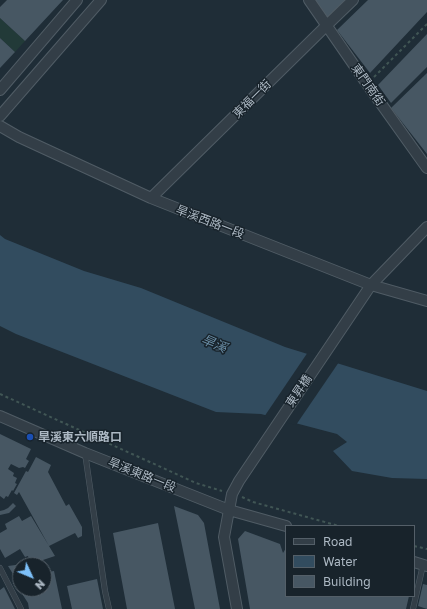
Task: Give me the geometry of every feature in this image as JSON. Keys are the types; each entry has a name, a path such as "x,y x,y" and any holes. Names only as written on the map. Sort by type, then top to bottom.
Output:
{"street":[{"path":"0,90 77,0"},
{"path":"0,116 101,0"},
{"name":"東門南街","path":"310,0 367,84 427,168"},
{"name":"東福一街","path":"151,198 353,0"},
{"name":"旱溪西路一段","path":"0,126 19,137 151,198 371,285 427,302"},
{"name":"東昇橋","path":"237,609 224,537 232,494 239,481 371,285 427,227"},
{"name":"旱溪東路一段","path":"0,416 229,510 285,526"}],"lane":[{"path":"85,452 109,609"},
{"path":"413,609 422,565"},
{"path":"0,569 21,609"}],"path":[{"path":"367,84 427,24"},
{"path":"0,394 196,483 253,502 335,525"},
{"path":"415,546 427,549"}],"green space":[{"path":"0,18 25,41 15,52 0,38"}],"water":[{"name":"旱溪","path":"0,235 5,239 84,271 141,288 285,347 427,391 427,479 392,478 352,471 333,451 347,442 337,434 261,414 216,412 16,334 0,326"}],"pier":[{"path":"308,352 339,362 296,425 264,417"}],"building":[{"path":"7,0 63,0 25,41 0,18 0,7"},
{"path":"314,0 346,0 327,20"},
{"path":"368,0 427,0 427,12 370,73 337,30"},
{"path":"427,34 427,67 391,103 378,85"},
{"path":"0,38 15,52 0,68"},
{"path":"427,73 427,154 391,108"},
{"path":"0,434 31,449 26,459 29,461 25,468 19,468 11,464 8,469 14,473 13,476 17,478 15,483 17,484 8,497 6,496 4,499 0,496"},
{"path":"36,457 51,465 48,472 66,506 69,504 82,527 82,536 78,538 75,533 49,546 19,492 17,495 14,493 26,471 28,472"},
{"path":"13,503 16,506 9,513 0,515 0,511 8,508"},
{"path":"174,506 198,515 204,523 220,609 195,609"},
{"path":"19,516 22,521 31,516 55,556 25,557 20,549 5,558 0,549 0,533 7,529 5,524"},
{"path":"158,523 175,609 127,609 113,533"},
{"path":"245,531 280,544 283,553 285,550 285,597 409,597 406,609 250,609 238,539"},
{"path":"12,565 12,572 8,566"},
{"path":"52,571 54,571 62,609 29,609 28,603 24,597 52,597"},
{"path":"97,579 103,609 72,609 67,586"},
{"path":"423,584 427,585 427,609 418,606"},
{"path":"4,587 15,609 0,609 0,590"}],"place":[{"name":"旱溪東六順路口","path":"30,437"}]}
